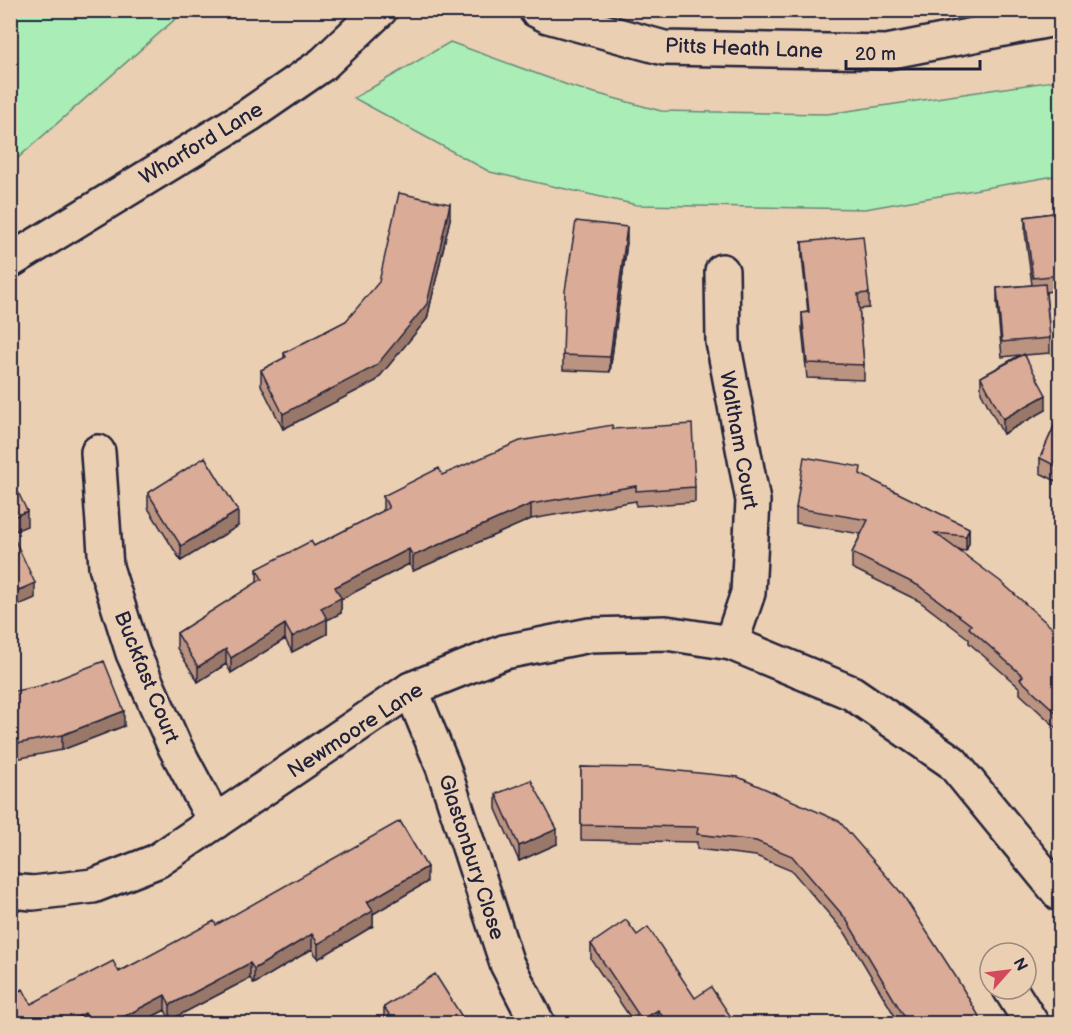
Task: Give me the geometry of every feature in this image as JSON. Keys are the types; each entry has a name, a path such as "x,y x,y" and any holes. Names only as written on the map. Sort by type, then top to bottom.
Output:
{"street":[{"name":"Wharford Lane","path":"10,261 249,115 324,64 380,10"},
{"name":"Pitts Heath Lane","path":"536,10 548,16 664,48 876,52 887,52 1060,18"},
{"name":"Waltham Court","path":"722,271 723,342 753,501 748,593 731,643"},
{"name":"Buckfast Court","path":"98,452 106,567 126,632 175,747 215,822"},
{"name":"Newmoore Lane","path":"10,891 33,893 93,886 157,861 411,689 504,652 590,635 666,633 731,643 852,693 952,762 1060,894"},
{"name":"Glastonbury Close","path":"411,689 442,767 507,964 538,1023"},
{"path":"1018,1001 1032,1023"}],"green space":[{"path":"11,10 180,10 182,13 11,164"},
{"path":"450,42 573,87 661,111 827,114 1060,80 1060,175 865,209 637,205 490,172 354,98"}],"building":[{"path":"399,193 450,204 427,304 376,366 283,414 261,370 286,357 284,353 346,321 379,282"},
{"path":"1060,212 1060,275 1033,278 1025,217"},
{"path":"576,221 627,227 610,357 563,355 565,291"},
{"path":"863,236 869,293 858,294 864,365 807,363 802,313 809,312 802,242"},
{"path":"1045,284 1050,338 1002,342 997,288"},
{"path":"1024,354 1046,395 1003,419 981,377"},
{"path":"1060,413 1060,468 1040,458"},
{"path":"692,424 695,487 636,491 636,486 531,504 413,556 409,549 335,587 341,598 321,608 327,619 292,637 285,624 231,658 226,649 198,667 177,633 262,579 257,569 311,541 314,546 389,508 383,496 439,468 442,475 520,441 612,425 613,429"},
{"path":"205,457 238,511 181,546 148,493"},
{"path":"804,457 861,467 860,474 969,528 966,536 935,533 1000,581 1060,635 1060,716 1020,679 1023,676 969,628 971,625 919,586 852,553 868,520 796,508"},
{"path":"10,475 27,511 10,518"},
{"path":"13,536 35,583 10,594 10,537"},
{"path":"104,661 124,711 62,735 10,745 10,692 40,686"},
{"path":"581,767 649,768 738,777 839,821 903,895 983,1023 908,1023 846,919 792,856 756,841 697,834 698,827 581,825"},
{"path":"531,780 557,829 519,846 496,794"},
{"path":"400,821 427,867 367,902 373,911 318,944 312,934 254,969 250,963 170,1005 165,995 112,1023 91,1023 85,1013 66,1023 10,1023 10,996 23,989 31,1004 113,961 119,972 214,921 216,925"},
{"path":"626,920 637,935 648,927 695,998 711,987 735,1023 667,1023 658,1010 642,1020 591,944"},
{"path":"435,974 466,1023 395,1023 384,1007"}]}
